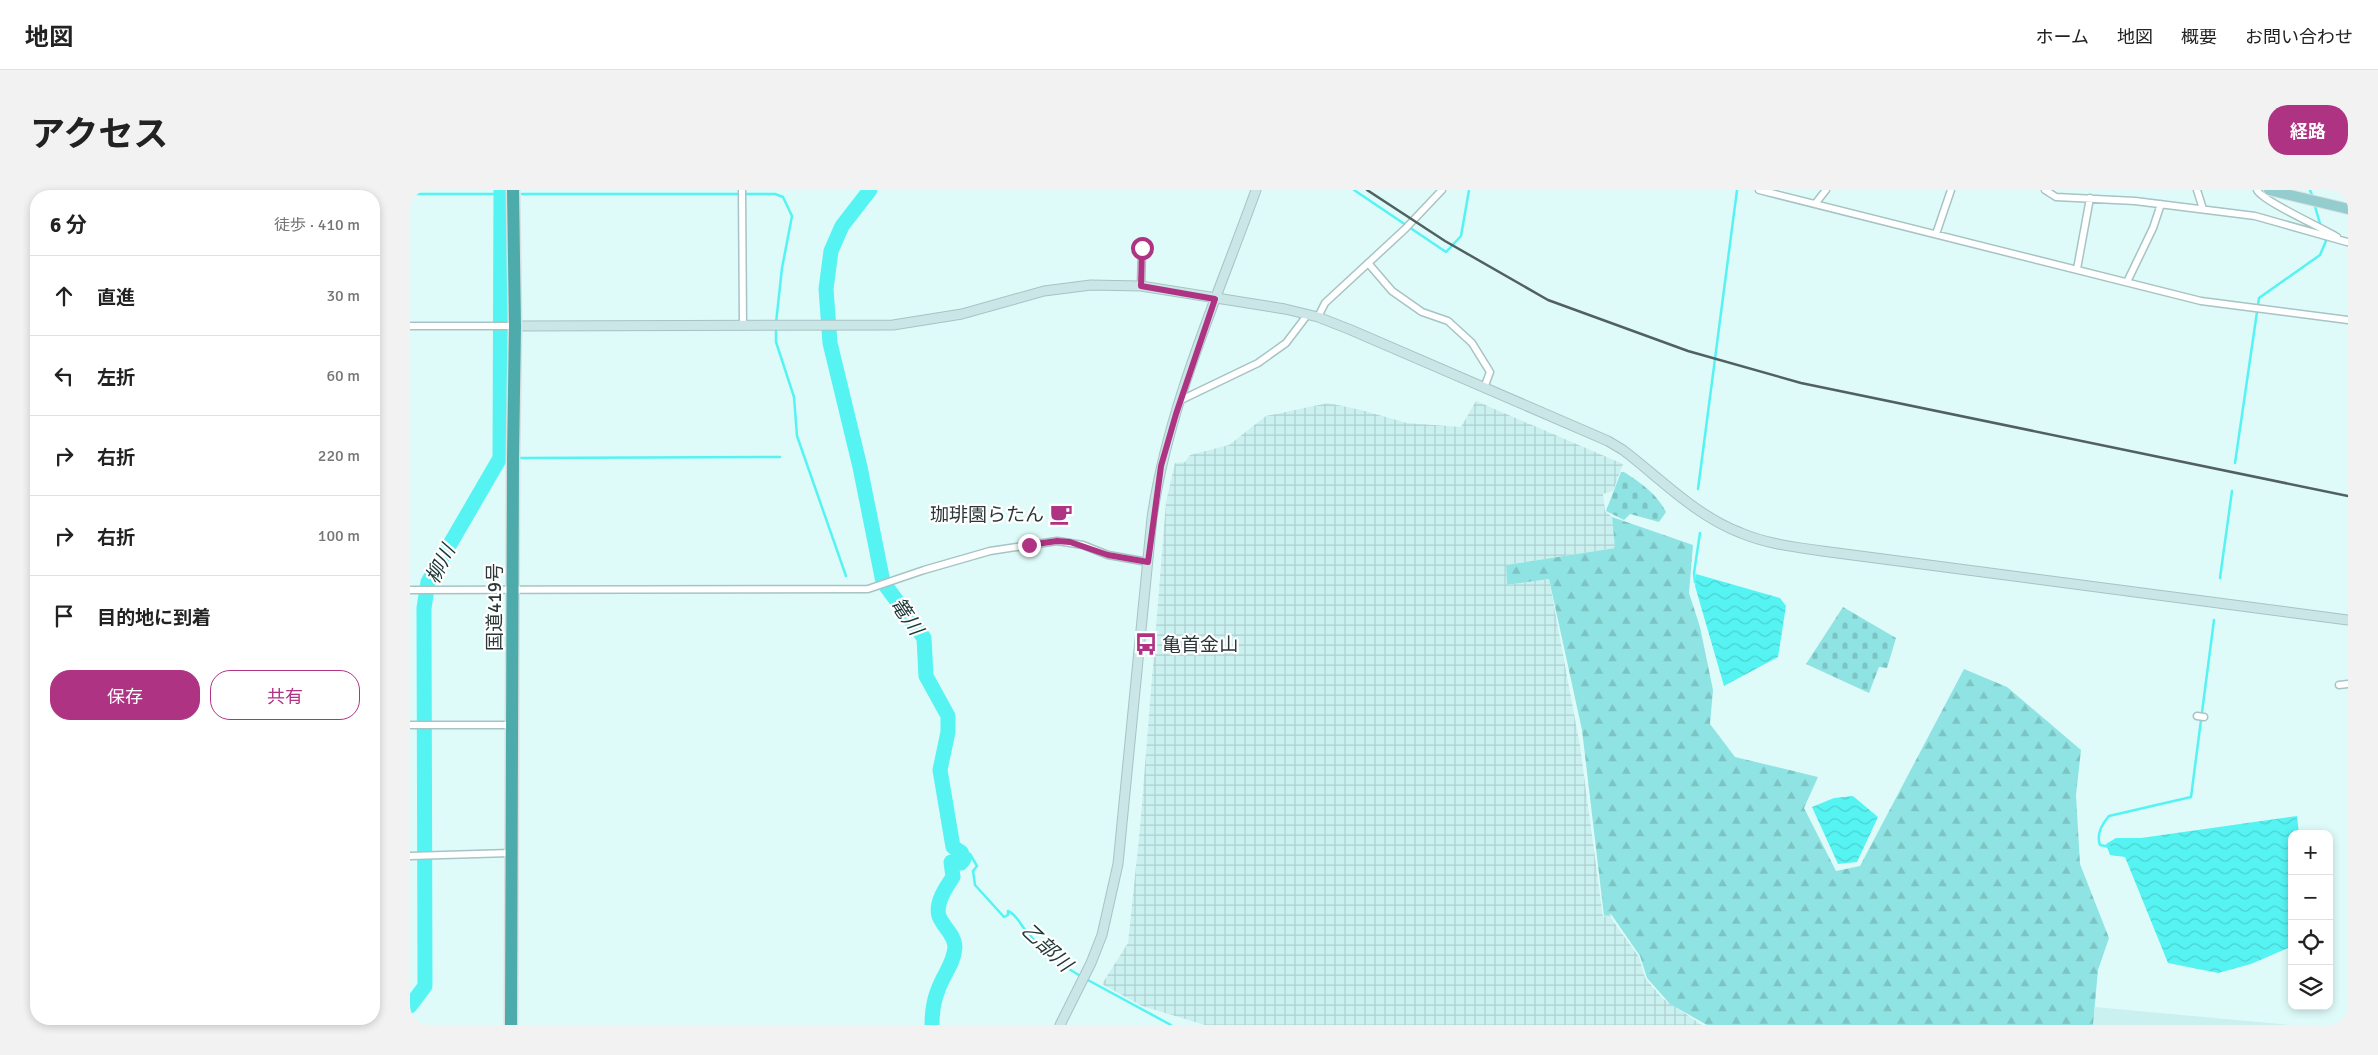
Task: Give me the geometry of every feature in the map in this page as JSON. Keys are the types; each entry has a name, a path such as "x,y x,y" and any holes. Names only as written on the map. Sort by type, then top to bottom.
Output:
{"highway":[{"name":"国道419号","path":"511,1025 513,455 511,326 513,190"}],"main road":[{"path":"2269,190 2348,209"}],"street":[{"path":"742,190 743,326"},
{"path":"1062,1024 1102,935 1118,864 1148,562 1161,466 1215,299 1224,281 1256,190"},
{"path":"1318,317 1325,303 1405,229 1442,190"},
{"path":"1759,190 2201,301 2348,320"},
{"path":"1815,204 1826,190"},
{"path":"1936,234 1951,190"},
{"path":"2044,190 2056,197 2161,204 2255,216 2319,234 2328,234"},
{"path":"2198,190 2202,209"},
{"path":"2257,190 2259,194 2271,202 2318,225 2328,234 2347,242"},
{"path":"2077,269 2090,198"},
{"path":"2127,282 2153,228 2161,204"},
{"path":"1141,286 1142,248"},
{"path":"1368,263 1392,291 1422,312 1448,321 1472,343 1490,372 1484,388"},
{"path":"410,326 893,325 962,314 1044,291 1075,286 1141,286 1318,317 1608,441 1636,460 1706,516 1759,540 1822,551 2348,620"},
{"path":"1181,400 1213,387 1258,363 1286,343 1308,314"},
{"path":"410,590 868,589 990,551 1057,541 1083,545 1108,555 1148,562"},
{"path":"2339,685 2348,684"},
{"path":"410,725 511,725"},
{"path":"410,856 512,853"}],"shaded area":[{"path":"1476,401 1623,464 1613,491 1603,494 1605,511 1612,517 1615,548 1506,565 1507,585 1549,579 1580,746 1603,917 1610,914 1639,957 1645,978 1662,998 1702,1025 1205,1025 1142,1006 1102,984 1128,943 1140,828 1166,502 1175,463 1185,462 1190,455 1229,445 1266,416 1328,403 1407,423 1461,427"},
{"path":"2095,1007 2290,1025 2093,1025"}],"green space":[{"path":"1621,472 1624,472 1642,485 1658,500 1666,512 1659,522 1630,514 1624,520 1606,511"},
{"path":"1612,517 1693,545 1689,593 1700,627 1713,690 1710,724 1735,757 1818,777 1804,808 1836,871 1860,866 1964,669 2007,687 2081,750 2076,795 2080,864 2109,938 2098,970 2093,1025 1707,1025 1670,1004 1647,978 1640,956 1611,914 1604,916 1582,730 1549,579 1507,585 1506,565 1615,548"},
{"path":"1843,607 1896,638 1887,668 1879,667 1869,693 1806,664"}],"water":[{"path":"1696,574 1780,598 1786,606 1778,657 1724,686 1695,586"},
{"path":"1853,796 1878,817 1857,862 1838,864 1812,807 1834,798"},
{"path":"2297,816 2299,830 2288,830 2288,948 2251,964 2218,973 2168,963 2125,857 2110,855 2106,844 2116,838 2141,838"}],"waterway":[{"name":"柳川","path":"410,1006 425,986 424,608 428,582 500,458 501,190"},
{"name":"篭川","path":"870,190 842,226 831,251 826,289 830,343 860,467 883,582 924,638 926,676 948,716 948,732 940,770 953,847 961,852 964,859 961,863 951,862 953,877 942,895 938,911 943,924 953,939 955,947 953,959 935,999 932,1025"},
{"path":"1354,190 1446,252 1461,236 1469,190"},
{"path":"1698,489 1737,190"},
{"path":"2310,190 2313,198"},
{"path":"410,194 495,194"},
{"path":"522,194 775,194 783,197 792,216 782,268 776,323"},
{"path":"2314,203 2321,227"},
{"path":"2235,463 2259,298 2320,255 2326,241 2324,237"},
{"path":"776,328 776,342 794,397 797,436 846,576"},
{"path":"520,458 780,457"},
{"path":"2220,578 2232,491"},
{"path":"1695,582 1694,573 1700,533"},
{"path":"2110,847 2100,845 2099,841 2099,833 2109,816 2191,797 2214,620"},
{"name":"乙部川","path":"961,852 970,854 977,866 973,871 975,885 1004,917 1008,915 1008,911 1011,913 1045,951 1082,977"},
{"name":"乙部川","path":"1086,979 1171,1025"}],"railway":[{"path":"1367,190 1445,241 1548,300 1688,351 1801,383 2348,496"}],"place":[{"name":"珈琲園らたん","path":"1061,514"},
{"name":"亀首金山","path":"1146,644"}],"route":[{"path":"1029,545 1057,541 1070,542 1108,555 1148,562 1152,518 1161,466 1176,414 1215,299 1141,286 1142,248"}]}
